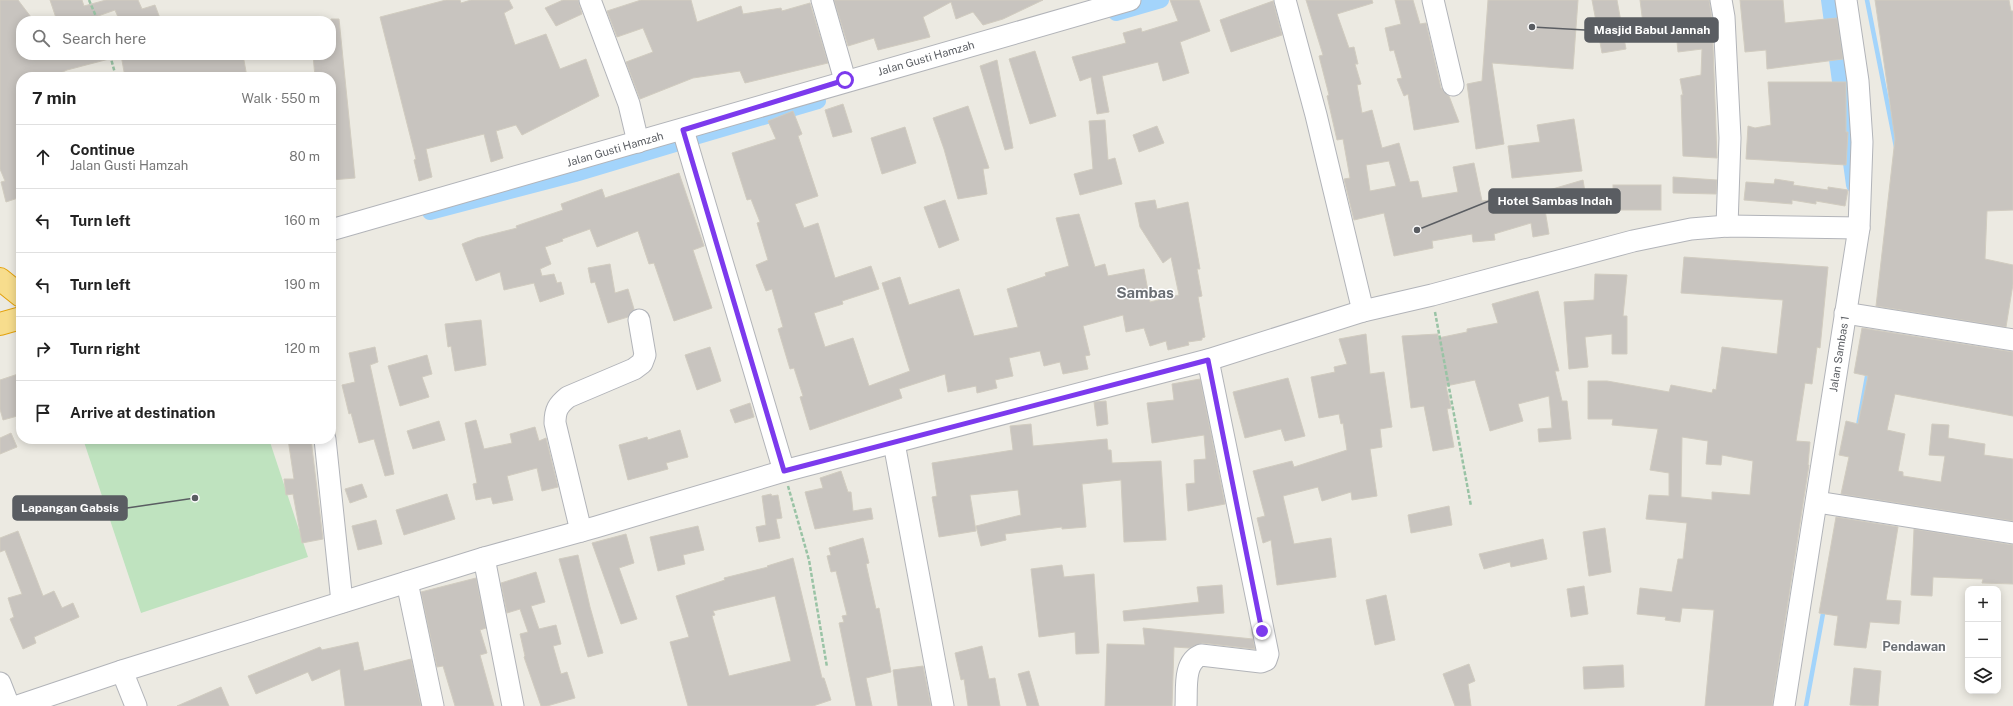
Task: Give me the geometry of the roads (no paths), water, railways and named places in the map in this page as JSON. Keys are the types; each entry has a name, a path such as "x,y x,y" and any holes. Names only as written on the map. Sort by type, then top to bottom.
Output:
{"highway":[{"path":"0,279 16,292"},
{"path":"0,324 16,319"}],"street":[{"path":"590,0 629,104 638,142"},
{"path":"822,0 845,80"},
{"name":"Jalan Gusti Hamzah","path":"336,229 683,130 845,80 1130,0"},
{"path":"1285,0 1316,115 1363,311"},
{"path":"1433,0 1453,84"},
{"path":"1721,0 1724,17 1730,138 1727,226"},
{"name":"Jalan Sambas 1","path":"1784,706 1859,228 1862,142 1858,81 1846,0"},
{"path":"683,130 784,471"},
{"path":"18,706 122,671 484,558 784,471 1208,360 1363,311 1432,295 1633,241 1691,229 1727,226 1859,228"},
{"path":"1845,313 2013,340"},
{"path":"581,531 555,423 555,412 560,404 568,397 634,369 642,363 645,355 639,320"},
{"path":"1186,706 1189,669 1195,658 1201,655 1261,662 1266,660 1268,654 1208,360"},
{"path":"894,443 943,706"},
{"path":"326,444 342,602"},
{"path":"1817,502 2013,533"},
{"path":"484,558 513,706"},
{"path":"406,582 433,706"},
{"path":"122,671 136,706"},
{"path":"0,683 9,706"}],"waterway":[{"path":"1116,13 1161,0"},
{"path":"1829,0 1854,185"},
{"path":"1867,0 1896,147"},
{"path":"698,136 818,101"},
{"path":"430,212 575,174 675,144"},
{"path":"1858,426 1868,371"},
{"path":"1806,706 1824,608"}],"place":[{"name":"Masjid Babul Jannah","path":"1532,27"},
{"name":"Hotel Sambas Indah","path":"1417,230"},
{"name":"Lapangan Gabsis","path":"195,498"}],"district":[{"name":"Sambas","path":"1145,293"},
{"name":"Pendawan","path":"1914,646"}]}
